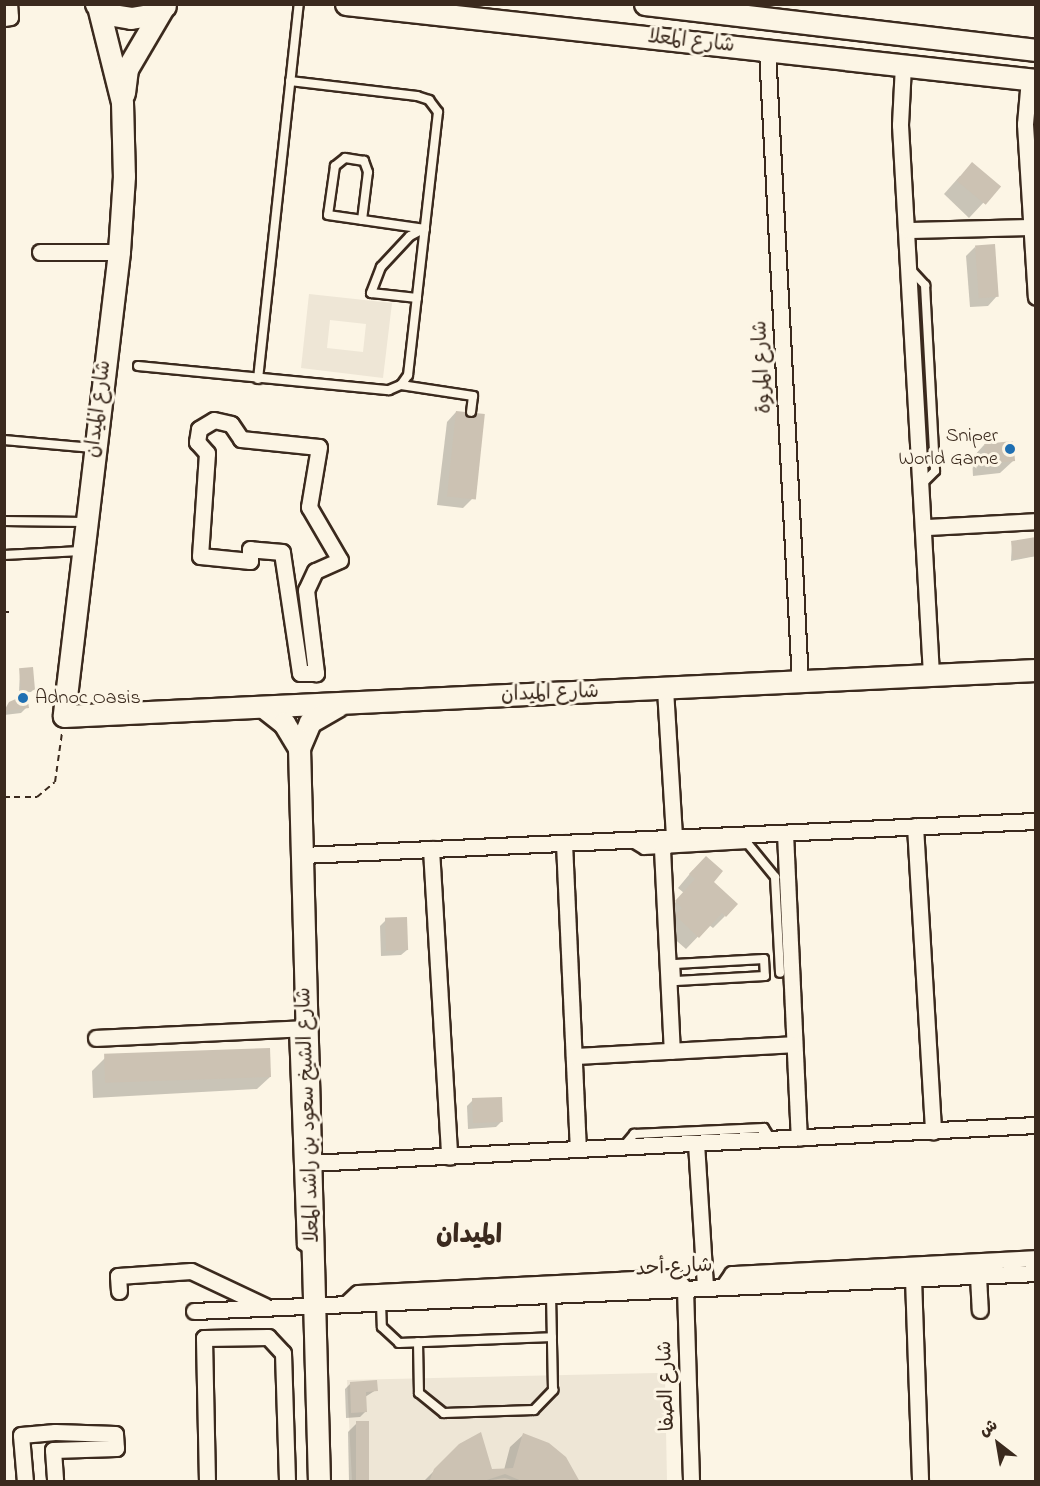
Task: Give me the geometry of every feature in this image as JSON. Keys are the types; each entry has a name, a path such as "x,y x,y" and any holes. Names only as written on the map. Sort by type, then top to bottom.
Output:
{"street":[{"path":"4,18 10,17 9,4"},
{"name":"شارع المعلا","path":"346,4 1032,80"},
{"name":"شارع المعلا","path":"645,4 697,8 1035,50"},
{"path":"97,5 131,18 148,15 165,5"},
{"name":"شارع الميدان","path":"97,5 122,102"},
{"name":"شارع الميدان","path":"165,5 127,69 122,102 119,252 85,522 64,716 266,709 344,703 1035,670"},
{"name":"شارع المروة","path":"767,50 800,681"},
{"path":"903,65 900,125 926,527 931,675"},
{"path":"1032,80 1025,124 1035,297"},
{"path":"908,230 1032,227"},
{"path":"40,252 119,252"},
{"path":"214,420 231,424 241,439 319,447 309,507 340,560 315,571 306,590 316,673 300,673 282,552 250,549 250,561 200,556 207,453 197,442 199,429 214,420"},
{"path":"926,527 1035,521"},
{"path":"665,689 674,838"},
{"name":"شارع الشيخ سعود بن راشد المعلا","path":"319,1482 314,1254 300,1029 303,855 299,748 310,722 344,703"},
{"name":"شارع الشيخ سعود بن راشد المعلا","path":"266,709 284,723 299,748"},
{"path":"303,855 1035,821"},
{"path":"915,826 933,1131"},
{"path":"785,832 785,975 794,1044 799,1138"},
{"path":"672,1051 662,849 674,838"},
{"path":"564,843 578,1148"},
{"path":"431,849 449,1156"},
{"path":"96,1038 300,1029"},
{"path":"574,1056 794,1044"},
{"path":"310,1163 1035,1125"},
{"path":"696,1143 705,1288"},
{"path":"723,1287 732,1274 1035,1258"},
{"path":"119,1292 118,1276 191,1271 269,1308"},
{"name":"شارع أحد","path":"194,1311 1035,1273"},
{"path":"978,1276 980,1310"},
{"path":"346,1304 358,1293 675,1277 685,1289"},
{"path":"913,1278 920,1482"},
{"name":"شارع الصفا","path":"685,1289 691,1482"},
{"path":"207,1482 204,1338 268,1337 283,1353 287,1482"},
{"path":"25,1482 21,1435 115,1434 116,1448 53,1450 55,1482"}],"lane":[{"path":"258,379 299,4"},
{"path":"138,366 389,390 400,385 408,375 438,112 429,100 290,81"},
{"path":"362,220 368,172 364,161 345,158 335,166 328,215 362,220 425,229"},
{"path":"417,298 371,293 381,267 410,236 425,229"},
{"path":"400,385 473,396 471,412"},
{"path":"4,440 94,449"},
{"path":"4,521 85,522"},
{"path":"4,555 82,551"},
{"path":"627,840 644,850 748,844 776,877 785,975 765,969"},
{"path":"764,959 765,969 765,976 676,981 675,964 764,959"},
{"path":"300,1029 302,1245 314,1254"},
{"path":"623,1147 633,1134 764,1128 771,1139"},
{"path":"418,1342 419,1393 444,1413 534,1410 553,1390 551,1295"},
{"path":"381,1303 382,1327 399,1343 552,1337"}],"path":[{"path":"4,797 37,797 55,782 64,716"}],"shaded area":[{"path":"309,294 392,303 383,378 301,368","holes":["330,320 366,324 363,352 327,348"]},
{"path":"657,1373 665,1378 667,1481 352,1481 347,1380"}],"building":[{"path":"972,162 1001,186 986,205 957,180"},
{"path":"995,244 999,297 979,298 975,245"},
{"path":"456,411 485,414 476,500 447,497"},
{"path":"1013,441 1015,461 986,464 984,444"},
{"path":"1036,537 1036,556 1013,559 1011,541"},
{"path":"33,667 35,690 21,691 19,668"},
{"name":"Adnoc Oasis","path":"27,694 29,708 4,711 9,702"},
{"path":"706,856 723,871 714,882 738,904 726,917 722,913 699,938 675,915 682,908 675,901 695,879 689,874"},
{"path":"407,917 408,950 386,951 385,918"},
{"path":"270,1048 271,1077 105,1083 104,1054"},
{"path":"502,1097 503,1122 473,1123 472,1098"},
{"path":"377,1380 378,1391 366,1392 367,1412 351,1413 350,1382"},
{"path":"356,1421 369,1421 369,1482 356,1482"},
{"path":"481,1432 492,1469 513,1468 523,1433 549,1443 566,1457 580,1482 524,1482 505,1474 481,1482 429,1482 434,1469 459,1444"},
{"path":"505,1478 518,1482 490,1482 490,1480"}],"place":[{"name":"Sniper World Game","path":"1010,449"},
{"name":"Adnoc Oasis","path":"23,698"}],"district":[{"name":"الميدان","path":"469,1237"}]}
